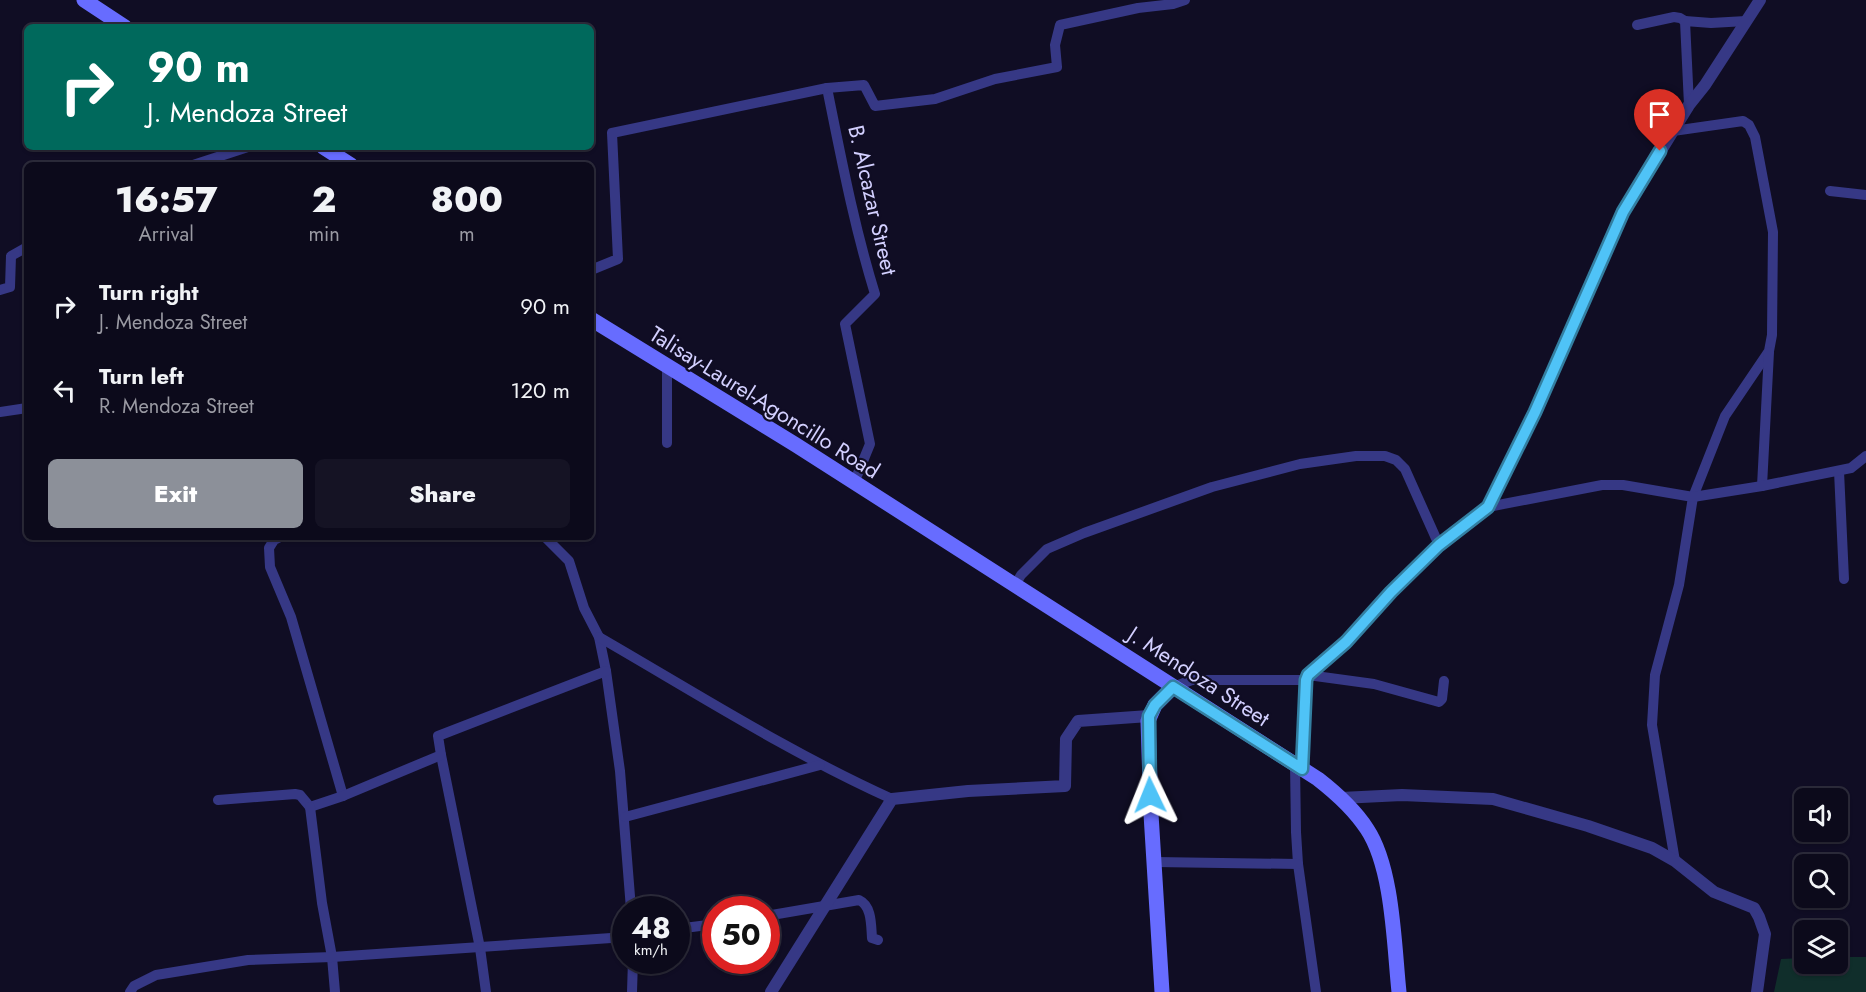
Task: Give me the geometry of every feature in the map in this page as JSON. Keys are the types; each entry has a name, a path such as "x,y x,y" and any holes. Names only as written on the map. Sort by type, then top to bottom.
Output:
{"main road":[{"path":"84,0 120,24"},
{"path":"328,150 346,162"},
{"name":"Talisay-Laurel-Agoncillo Road","path":"594,321 916,522"},
{"name":"J. Mendoza Street","path":"916,522 1299,766 1341,798 1367,829 1380,857 1388,896 1400,992"},
{"path":"1162,992 1151,814 1149,716 1155,705 1173,687"}],"street":[{"path":"594,269 618,259 612,133 827,88 864,86 874,106 935,99 995,79 1057,68 1055,45 1060,25 1185,0"},
{"path":"1316,992 1298,864 1296,832 1307,677 1346,642 1391,592 1439,545 1488,507 1535,412 1623,212 1689,105 1705,85 1761,0"},
{"path":"1637,25 1674,17 1685,21 1711,23 1746,21"},
{"path":"1685,21 1689,105"},
{"name":"B. Alcazar Street","path":"827,88 845,177 875,294 845,324 870,444 854,483"},
{"path":"1673,131 1743,121 1749,125 1755,137 1773,232 1772,335 1769,351 1762,486"},
{"path":"203,162 239,150"},
{"path":"1830,191 1866,195"},
{"path":"0,290 10,287 11,256 24,250"},
{"path":"1675,861 1652,725 1655,675 1678,585 1693,497 1725,417 1769,351"},
{"path":"667,366 667,443"},
{"path":"0,412 24,408"},
{"path":"1851,468 1866,445"},
{"path":"1015,585 1021,575 1047,549 1084,533 1212,487 1299,464 1356,456 1385,456 1396,460 1405,469 1439,545"},
{"path":"1488,507 1602,485 1623,485 1693,497 1839,471 1851,468 1866,456"},
{"path":"1839,471 1844,579"},
{"path":"274,540 269,548 270,567 291,617 343,796"},
{"path":"548,540 569,561 584,608 599,637 606,671 625,817 630,896"},
{"path":"599,637 820,765 892,799 968,790 1065,786 1066,739 1078,721 1149,716"},
{"path":"486,992 480,948 438,736 606,671"},
{"path":"1173,687 1192,680 1307,677 1374,684 1438,702 1442,699 1444,681"},
{"path":"310,807 343,796 441,755"},
{"path":"625,817 820,765"},
{"path":"218,800 295,794 300,795 310,807 335,992"},
{"path":"1341,798 1402,795 1494,799 1588,826 1652,848 1675,861 1713,892 1754,908 1765,934 1757,992"},
{"path":"771,992 892,799"},
{"path":"1155,862 1298,864"},
{"path":"780,914 860,900 865,902 869,912 872,938 878,940"},
{"path":"130,992 134,986 156,975 248,960 332,957 612,938"},
{"path":"632,992 633,974"}],"green space":[{"path":"1848,957 1866,957 1866,992 1774,992 1781,959 1794,958 1794,974 1848,974"}],"route":[{"path":"1150,795 1149,716 1155,705 1173,687 1302,769 1308,675 1346,642 1391,592 1439,545 1488,507 1535,412 1623,212 1660,151"}]}
